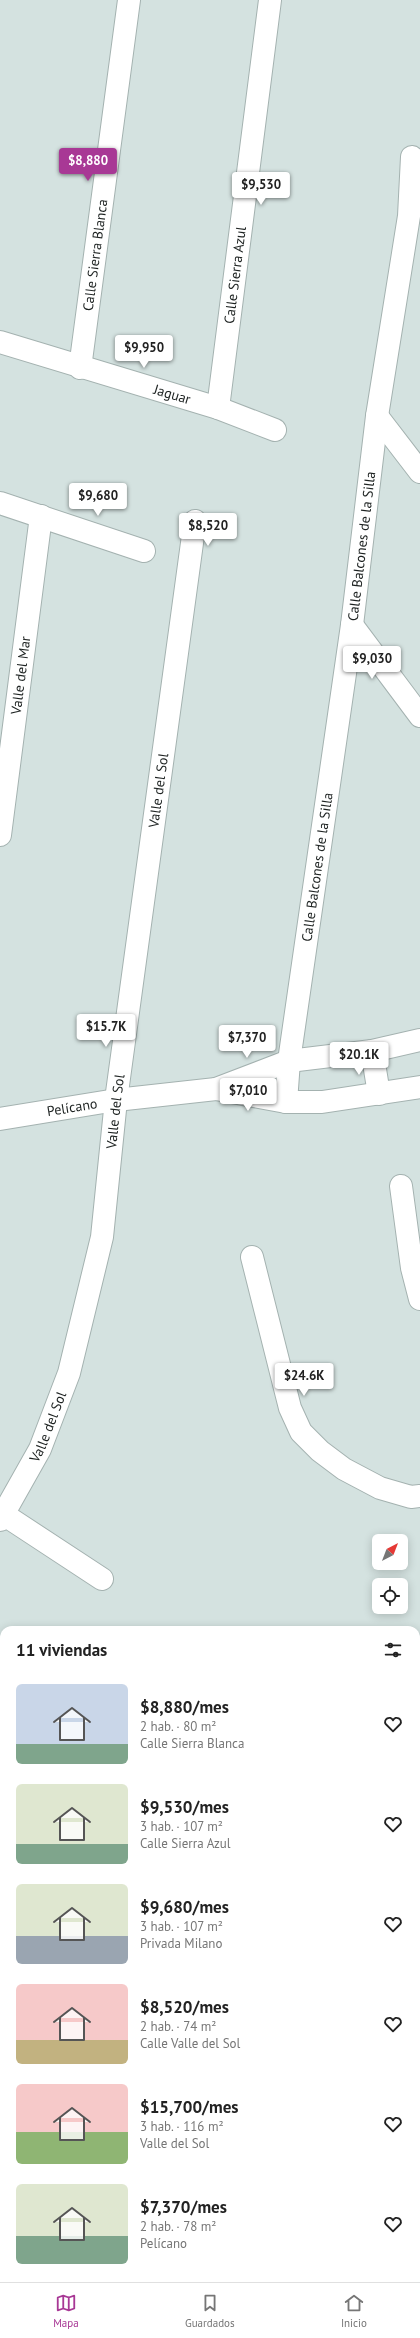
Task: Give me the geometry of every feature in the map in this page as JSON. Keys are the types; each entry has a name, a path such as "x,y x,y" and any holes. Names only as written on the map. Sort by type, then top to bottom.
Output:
{"street":[{"name":"Calle Sierra Blanca","path":"80,368 129,0"},
{"name":"Calle Sierra Azul","path":"218,408 270,0"},
{"name":"Calle Balcones de la Silla","path":"286,1102 289,1061 352,625 377,416 415,223 412,157"},
{"name":"Jaguar","path":"0,342 80,368 218,408 275,430"},
{"path":"377,416 420,472"},
{"path":"0,503 144,551"},
{"name":"Valle del Mar","path":"0,835 41,516"},
{"name":"Valle del Sol","path":"1,1515 40,1448 69,1372 102,1237 116,1100 195,521"},
{"path":"352,625 420,716"},
{"name":"Pelícano","path":"0,1119 116,1100 216,1089 289,1061 372,1051 420,1040"},
{"path":"372,1051 379,1094"},
{"name":"Pelícano","path":"216,1089 286,1102 322,1102 420,1087"},
{"path":"400,1186 412,1268 420,1299"},
{"path":"252,1257 290,1408 301,1432 320,1451 344,1469 380,1488 411,1497 420,1496"},
{"path":"1,1515 102,1579"}]}
